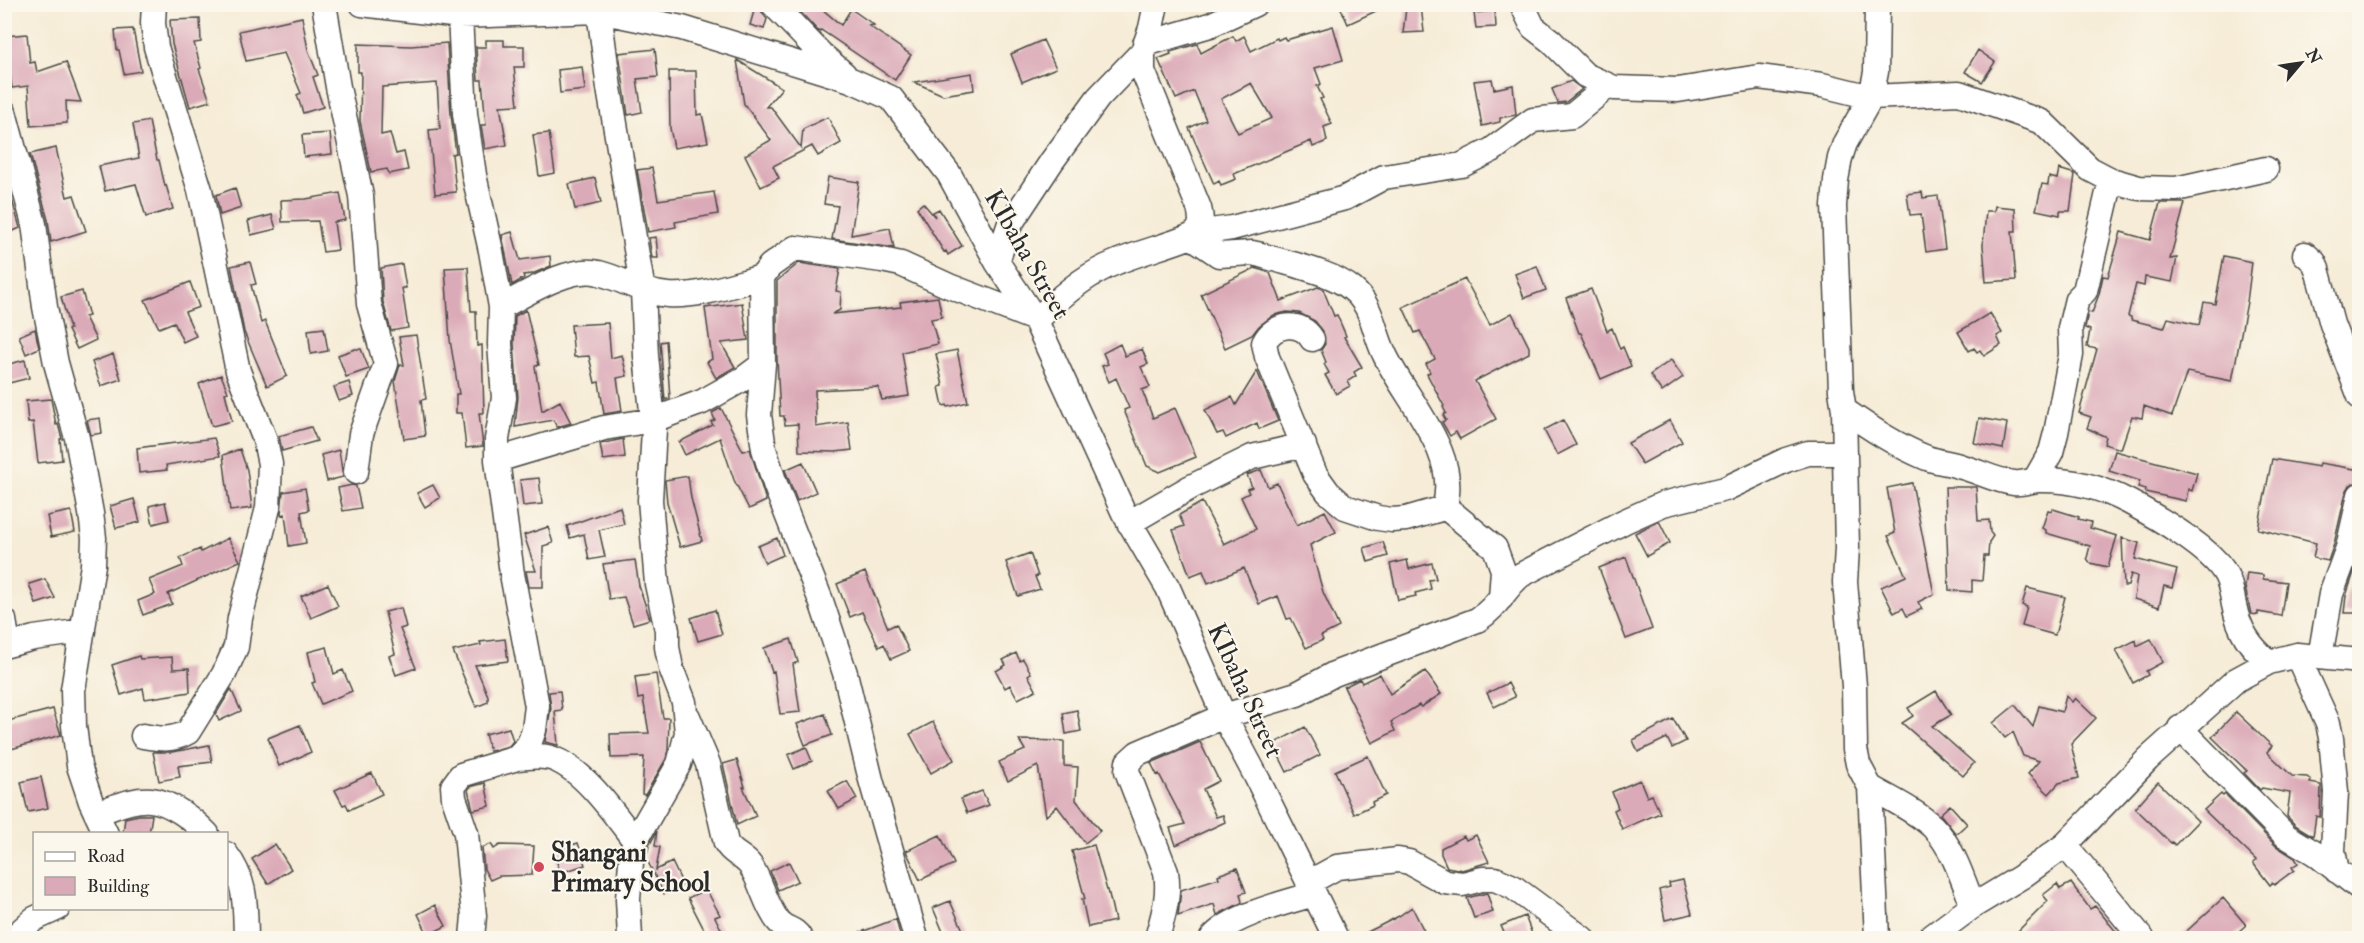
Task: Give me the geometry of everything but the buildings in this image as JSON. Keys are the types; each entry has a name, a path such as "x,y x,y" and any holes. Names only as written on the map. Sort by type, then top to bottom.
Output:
{"street":[{"path":"143,736 168,740 178,738 188,732 224,674 236,647 240,618 266,519 270,464 266,440 238,371 200,190 156,47 153,23 154,4"},
{"path":"324,4 338,87 361,196 369,304 386,364 361,434 356,472"},
{"name":"KIbaha Street","path":"362,4 424,9 460,16 599,11 682,28 851,80 891,98 949,174 997,262 1038,317 1101,466 1129,523 1168,588 1224,716 1336,939"},
{"path":"773,4 821,54 851,80"},
{"path":"1156,4 1144,47 1143,71 1199,208 1201,225 1194,235"},
{"path":"997,262 1009,226 1052,161 1098,98 1144,47 1210,25 1255,4"},
{"path":"1522,4 1533,27 1551,41 1585,75 1619,89 1678,90 1759,77 1822,85 1871,97 1959,93 2042,122 2090,169 2111,180 2139,188 2176,189 2266,169"},
{"path":"1877,4 1876,72 1871,97 1845,143 1836,180 1834,206 1841,391 1844,410 1847,548 1845,582 1854,686 1855,749 1858,764 1869,787 1877,939"},
{"path":"599,11 612,111 643,291 646,356 653,420 650,500 657,584 667,630 671,668 686,712 708,764 726,843 729,849 751,866 780,924 794,929 800,939"},
{"path":"460,16 465,114 474,175 501,307 504,398 497,439 497,460 512,574 537,706 534,730 529,744 517,758"},
{"path":"916,939 871,780 845,673 821,601 775,484 764,449 759,415 763,364 762,278 770,266 795,248 882,260 902,264 941,283 1038,317 1059,298 1115,262 1194,235 1232,228 1345,198 1384,177 1462,165 1492,150 1533,120 1572,116 1608,86"},
{"path":"4,112 34,224 45,308 56,363 77,438 94,538 93,565 73,690 74,726 79,766 101,823 135,802 152,800 166,804 186,815 205,832"},
{"path":"2035,480 2051,452 2071,355 2070,328 2077,300 2085,291 2111,180"},
{"path":"1194,235 1218,255 1252,253 1261,255 1319,272 1340,281 1359,295 1370,312 1384,353 1416,403 1439,452 1448,491 1444,508"},
{"path":"2305,254 2314,262 2317,269 2332,324 2360,397"},
{"path":"501,307 545,284 573,273 586,271 598,272 643,291 669,295 690,294 762,278"},
{"path":"1312,339 1304,330 1287,326 1272,333 1264,343 1267,357 1310,464 1322,484 1345,507 1378,518 1406,519 1444,508"},
{"path":"497,460 604,428 653,420 702,402 743,379 763,364"},
{"path":"1844,410 1871,430 1928,458 1995,479 2016,483 2035,480 2079,482 2103,489 2129,502 2187,537 2216,561 2226,574 2241,629 2250,645 2269,662"},
{"path":"2056,432 2063,458 2079,482"},
{"path":"1129,523 1191,487 1252,457 1304,445"},
{"path":"1156,939 1168,885 1166,872 1127,771 1128,762 1138,753 1224,716 1297,694 1334,674 1477,620 1492,611 1521,575 1638,515 1679,499 1725,489 1786,460 1808,453 1845,453"},
{"path":"2337,871 2333,844 2336,792 2331,738 2309,656 2348,548 2360,495"},
{"path":"1444,508 1478,532 1495,548 1503,570 1501,598"},
{"path":"4,620 6,645 34,638 83,631"},
{"path":"1930,939 1973,906 2021,877 2065,845 2180,728 2236,680 2269,662 2309,656 2360,660"},
{"path":"630,939 628,899 635,842 680,764 686,740 686,712"},
{"path":"2180,728 2286,836 2301,844 2360,888"},
{"path":"472,939 474,916 466,833 454,798 453,786 461,775 517,758 544,756 554,759 570,767 607,806 635,842"},
{"path":"1869,787 1923,818 1934,828 1961,874 1973,906"},
{"path":"2065,845 2142,939"},
{"path":"228,856 238,869 242,885 246,939"},
{"path":"1212,939 1229,926 1311,889 1337,867 1398,860 1409,862 1445,882 1463,884 1482,879 1495,879 1513,887 1582,939"},
{"path":"13,939 34,919 56,910"}],"place":[{"name":"Shangani Primary School","path":"539,867"}]}
